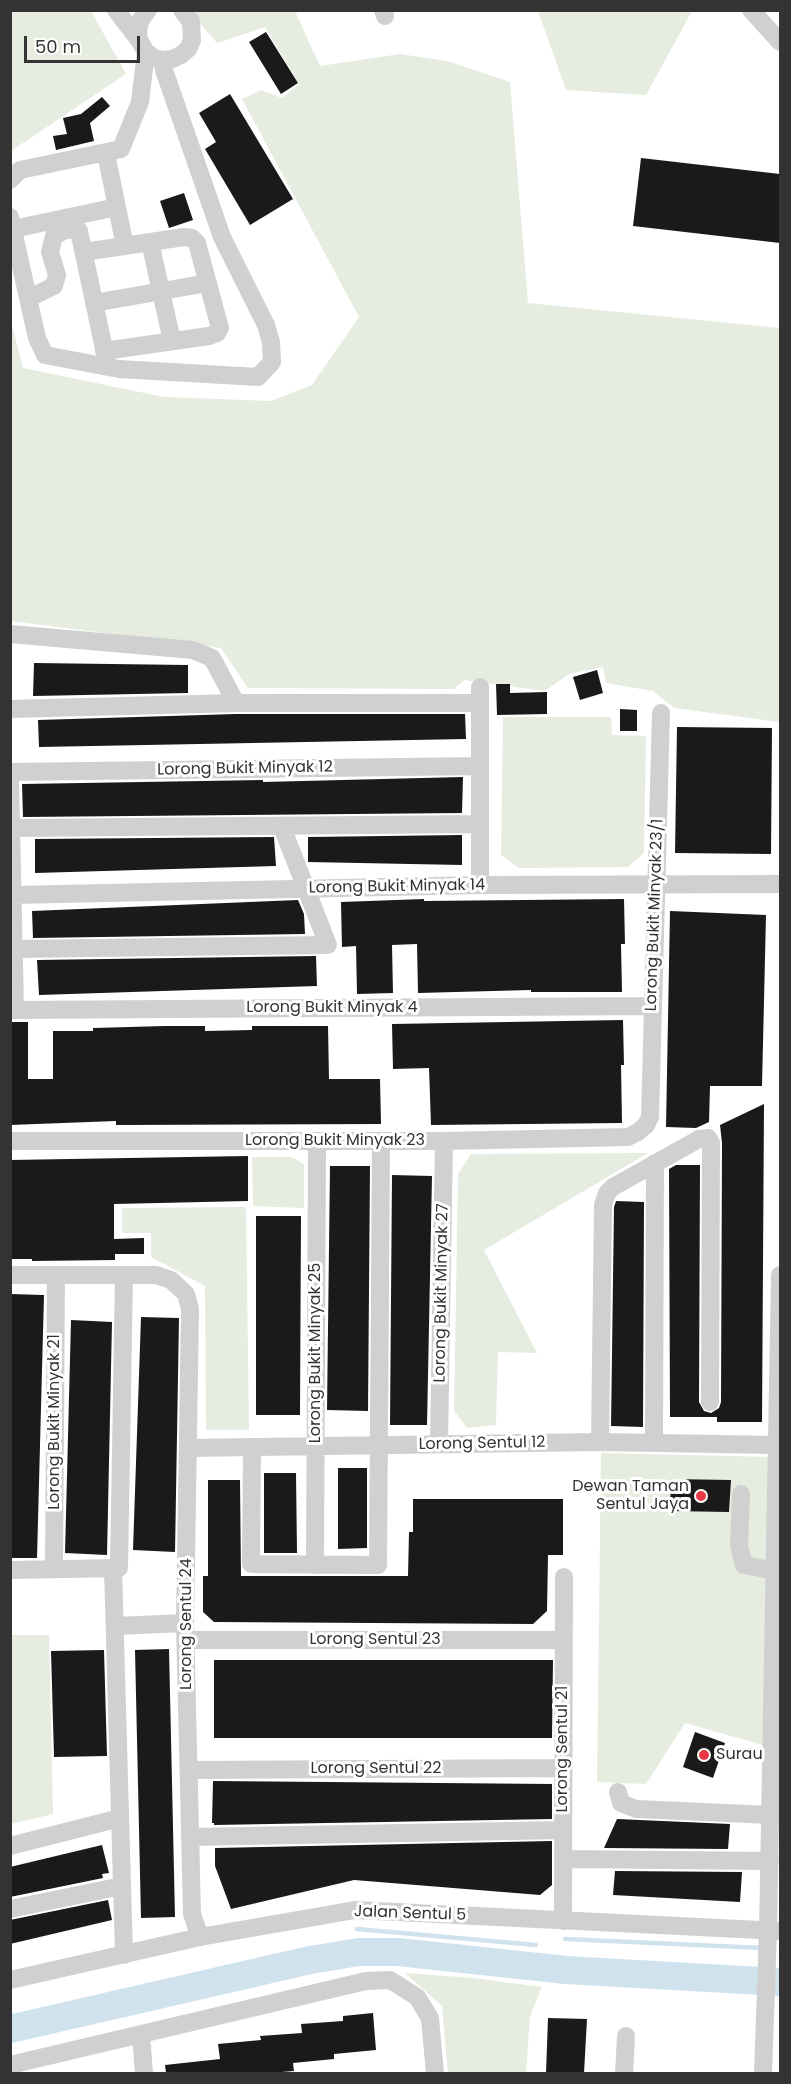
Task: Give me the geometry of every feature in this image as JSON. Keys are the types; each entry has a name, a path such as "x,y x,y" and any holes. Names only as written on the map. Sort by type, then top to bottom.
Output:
{"street":[{"path":"116,10 142,46 154,58 163,60 181,55 192,40 191,22 182,10"},
{"path":"10,180 20,170 106,154 121,149 140,102 142,46 138,30 140,21 148,10"},
{"path":"756,12 780,42"},
{"path":"117,207 12,223 37,338 45,355 106,359 258,377 272,362 271,342 266,325 222,237 164,70 163,60"},
{"path":"106,154 125,246"},
{"path":"29,298 54,286 57,275 50,252 54,236 67,228 79,231 106,359"},
{"path":"84,252 192,238 197,243 220,328 217,333 209,336 172,341 106,359"},
{"path":"150,242 172,341"},
{"path":"94,303 208,283"},
{"path":"10,634 193,650 212,658 236,703"},
{"path":"10,709 480,695 480,885"},
{"name":"Lorong Bukit Minyak 23/1","path":"650,1117 661,713"},
{"name":"Lorong Bukit Minyak 12","path":"10,772 480,766"},
{"path":"10,781 13,1010"},
{"path":"12,828 480,824"},
{"path":"14,950 328,945 282,827"},
{"name":"Lorong Bukit Minyak 14","path":"13,895 480,885 780,884"},
{"name":"Lorong Bukit Minyak 4","path":"13,1010 653,1006"},
{"name":"Lorong Bukit Minyak 23","path":"10,1141 381,1142 628,1137 646,1125 650,1117"},
{"path":"600,1442 603,1205 607,1193 613,1187 699,1139 708,1138 711,1143 710,1402"},
{"name":"Lorong Bukit Minyak 27","path":"439,1444 444,1141"},
{"name":"Lorong Bukit Minyak 25","path":"315,1565 317,1142"},
{"path":"252,1447 250,1564 378,1565 381,1142"},
{"path":"654,1443 655,1163"},
{"path":"10,1275 124,1275 119,1568 10,1570"},
{"name":"Lorong Bukit Minyak 21","path":"54,1569 56,1275"},
{"name":"Lorong Sentul 24","path":"124,1275 156,1275 171,1281 186,1294 190,1309 185,1631 192,1914 200,1937"},
{"path":"763,2073 772,1934 770,1861 777,1683 775,1570 780,1275"},
{"name":"Lorong Sentul 12","path":"188,1448 600,1442 777,1444"},
{"path":"741,1494 739,1546 744,1565 775,1570"},
{"path":"113,1568 124,1955"},
{"name":"Lorong Sentul 21","path":"562,1921 564,1576"},
{"name":"Lorong Sentul 23","path":"115,1626 185,1631 564,1640"},
{"name":"Lorong Sentul 22","path":"189,1770 563,1768"},
{"path":"618,1792 621,1803 636,1809 771,1815"},
{"path":"10,1846 120,1818"},
{"path":"190,1837 563,1830"},
{"path":"563,1859 770,1861"},
{"path":"10,1909 122,1886"},
{"name":"Jalan Sentul 5","path":"10,1980 200,1937 355,1910 772,1934"},
{"path":"10,2065 366,1982 390,1980 417,1997 430,2018 435,2073"},
{"path":"141,2035 144,2073"},
{"path":"624,2073 626,2036"}],"shaded area":[{"path":"11,10 91,11 126,74 11,151"},
{"path":"538,10 692,11 646,95 566,90"},
{"path":"189,11 295,11 320,66 400,54 447,61 510,82 528,303 780,328 780,722 674,708 653,691 606,683 603,667 569,674 545,691 464,680 454,689 248,688 221,648 11,621 10,317 23,368 164,397 271,401 312,385 359,317 242,99 261,90 282,98 299,84 265,27 217,43"},
{"path":"503,717 611,717 612,735 646,736 644,853 628,867 519,868 501,855"},
{"path":"648,1153 484,1250 537,1353 498,1352 496,1425 467,1428 454,1411 458,1174 471,1154"},
{"path":"252,1157 291,1157 304,1164 304,1208 253,1206"},
{"path":"246,1207 249,1430 206,1430 205,1286 151,1257 151,1233 122,1233 122,1208"},
{"path":"601,1453 772,1457 763,1745 685,1723 646,1784 597,1782"},
{"path":"10,1635 49,1635 53,1814 11,1824"},
{"path":"405,1973 473,1978 542,1987 530,2016 526,2073 448,2073 442,2006"}],"building":[{"path":"266,32 298,83 281,94 249,42"},
{"path":"230,94 293,199 250,225 205,149 216,142 199,113"},
{"path":"102,97 110,106 90,123 94,141 56,150 53,136 67,134 63,118 81,114"},
{"path":"641,158 780,174 780,243 633,226"},
{"path":"184,193 193,220 169,228 160,201"},
{"path":"34,663 188,665 188,693 33,696"},
{"path":"597,670 603,693 580,700 573,677"},
{"path":"496,684 510,684 510,693 547,692 547,714 497,715"},
{"path":"620,709 637,710 637,731 620,731"},
{"path":"236,714 465,714 466,739 39,747 38,720"},
{"path":"677,727 772,728 771,854 675,853"},
{"path":"463,777 462,813 23,817 22,784 263,780 263,782"},
{"path":"462,835 462,865 308,862 308,837"},
{"path":"274,837 276,866 35,873 35,839"},
{"path":"424,899 424,901 624,899 625,944 621,944 622,992 531,992 531,990 418,993 417,944 392,945 393,993 357,994 356,946 342,947 341,902"},
{"path":"298,900 304,914 305,934 33,938 32,911"},
{"path":"670,911 766,915 762,1086 710,1086 709,1122 696,1128 666,1127"},
{"path":"316,956 317,986 39,995 37,960"},
{"path":"623,1020 622,1123 431,1125 429,1068 393,1069 392,1024"},
{"path":"10,1022 28,1022 28,1079 53,1079 53,1031 165,1026 205,1026 205,1031 252,1030 252,1026 328,1026 329,1079 380,1079 381,1124 116,1125 116,1121 10,1125"},
{"path":"764,1104 762,1422 717,1422 717,1417 670,1417 669,1169 676,1165 700,1165 699,1402 704,1411 711,1413 719,1408 721,1402 722,1143 720,1125"},
{"path":"248,1156 248,1201 114,1204 114,1239 144,1238 144,1254 115,1254 115,1260 10,1259 10,1160"},
{"path":"330,1166 370,1166 368,1411 327,1410"},
{"path":"392,1175 432,1176 427,1425 390,1425"},
{"path":"616,1201 644,1202 643,1427 611,1426 614,1207"},
{"path":"256,1216 301,1216 300,1415 256,1415"},
{"path":"10,1294 44,1295 37,1558 10,1558"},
{"path":"141,1317 179,1318 175,1552 133,1550"},
{"path":"71,1320 112,1322 107,1555 65,1553"},
{"path":"338,1468 367,1468 367,1548 338,1549"},
{"path":"264,1473 296,1473 297,1553 264,1553"},
{"name":"Dewan Taman Sentul Jaya","path":"671,1479 731,1480 729,1512 670,1511"},
{"path":"208,1480 240,1480 241,1576 408,1576 409,1532 413,1532 413,1499 563,1499 563,1555 548,1555 547,1611 533,1624 214,1622 203,1612 203,1576 208,1576"},
{"path":"169,1649 175,1917 141,1918 135,1650"},
{"path":"104,1650 107,1756 54,1757 51,1651"},
{"path":"214,1660 553,1660 552,1738 214,1738"},
{"name":"Surau","path":"695,1732 725,1743 713,1778 683,1767"},
{"path":"213,1781 552,1784 552,1819 214,1825 212,1823"},
{"path":"617,1819 730,1824 728,1849 604,1848"},
{"path":"552,1841 552,1885 540,1895 354,1880 231,1909 215,1866 215,1848"},
{"path":"102,1845 109,1873 102,1874 103,1878 10,1897 10,1867"},
{"path":"615,1871 742,1872 740,1902 613,1895"},
{"path":"108,1900 112,1920 10,1944 10,1920"},
{"path":"373,2013 376,2050 334,2054 334,2059 293,2063 294,2071 166,2073 165,2065 220,2059 218,2044 261,2040 260,2036 302,2033 301,2024 343,2021 343,2016"},
{"path":"548,2018 587,2019 584,2073 546,2073"}],"waterway":[{"path":"357,1929 536,1945"},
{"path":"565,1939 763,1948"},
{"path":"10,2029 310,1960 359,1952 398,1952 566,1970 780,1982"}],"place":[{"name":"Dewan Taman Sentul Jaya","path":"701,1496"},
{"name":"Surau","path":"704,1755"}]}
